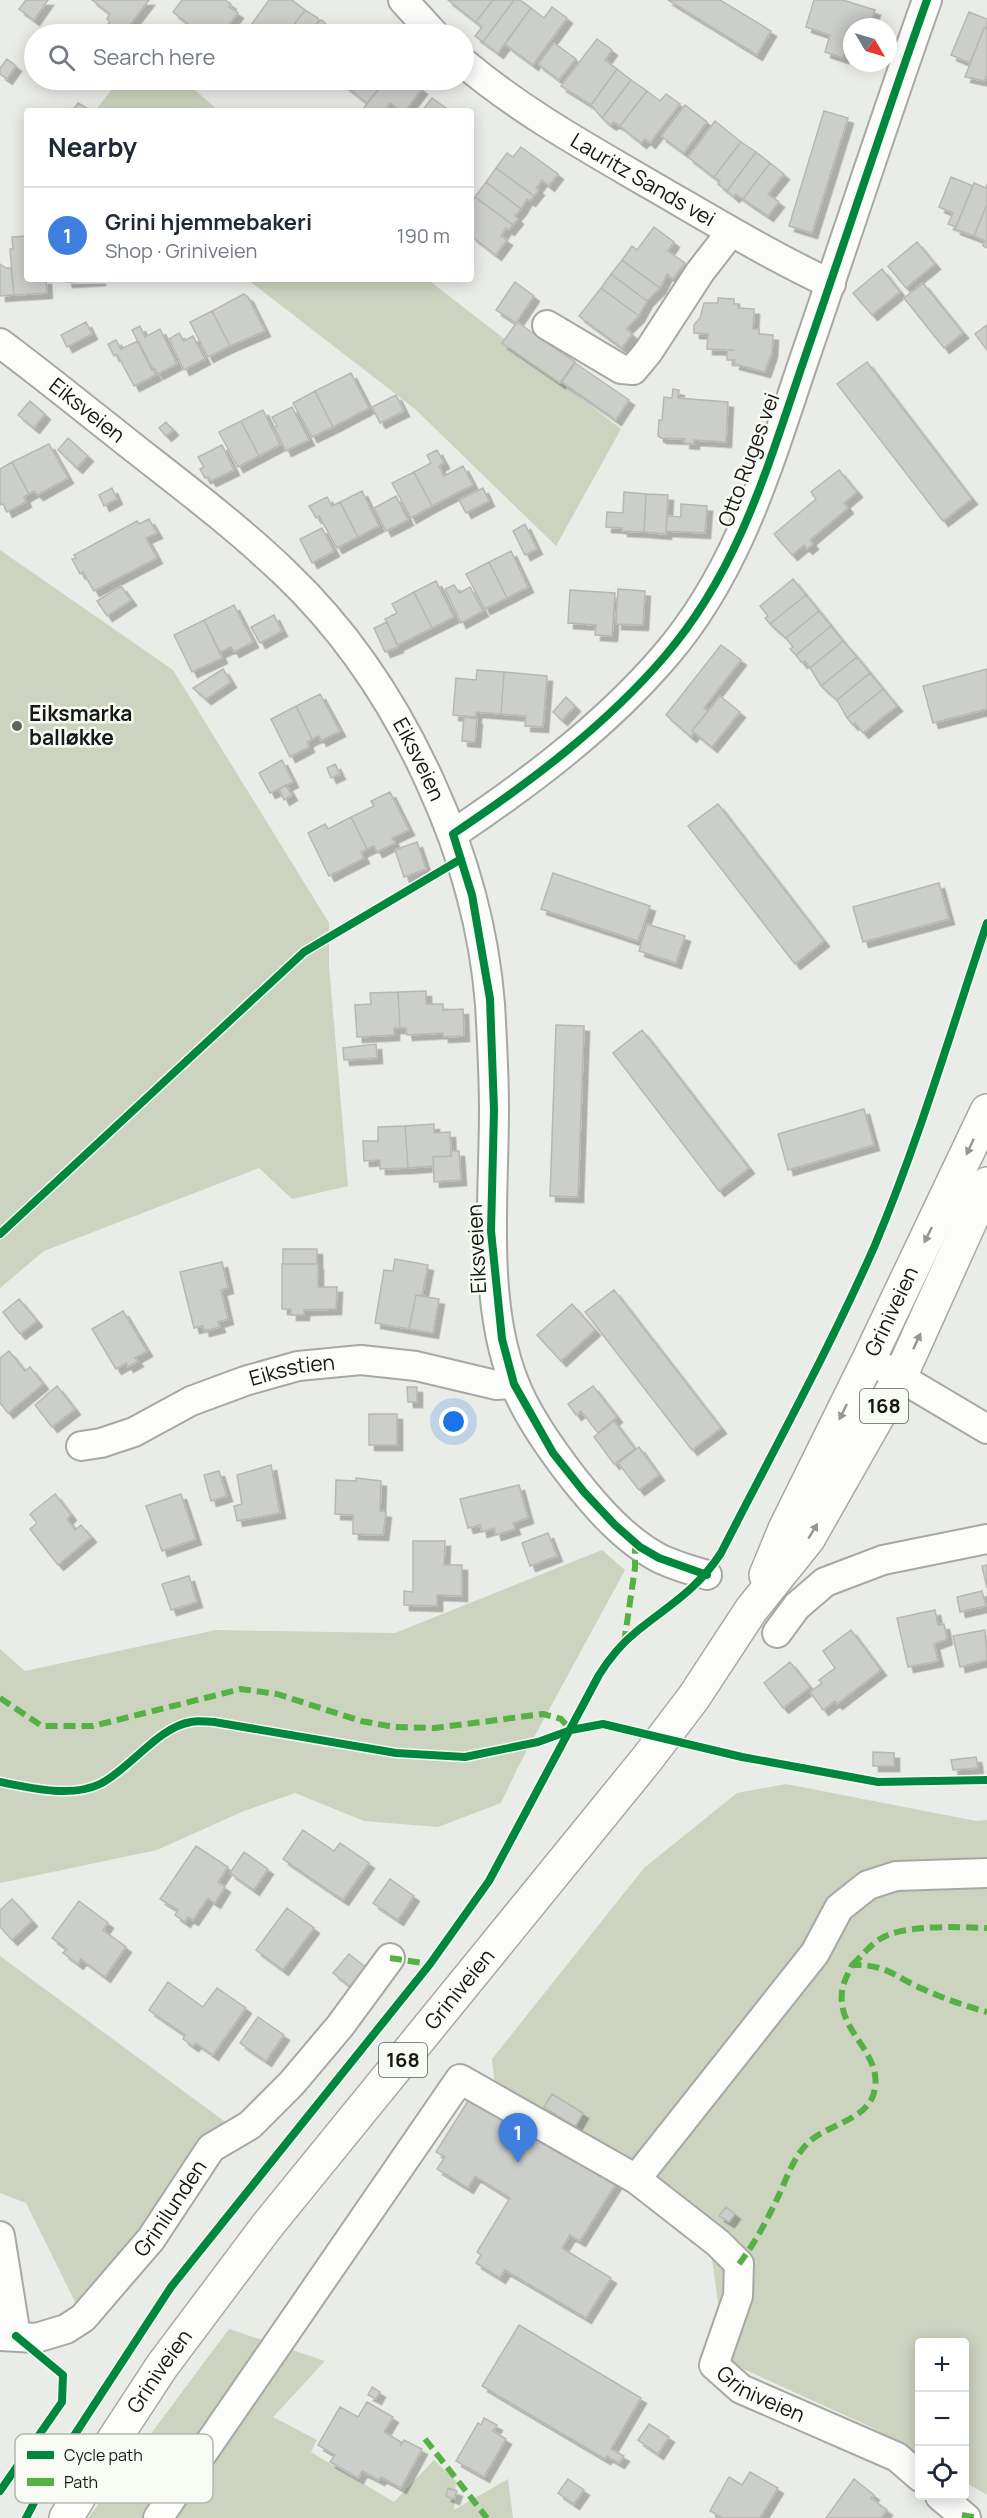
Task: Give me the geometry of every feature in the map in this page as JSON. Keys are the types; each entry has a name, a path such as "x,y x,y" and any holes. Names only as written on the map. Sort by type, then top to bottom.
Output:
{"main road":[{"name":"Griniveien","path":"751,1610 785,1529 987,1111"},
{"name":"Griniveien","path":"118,2434 162,2366 253,2244 647,1760 694,1697 751,1610 808,1539 900,1377 987,1184"},
{"name":"Griniveien","path":"66,2518 75,2503"}],"street":[{"path":"403,0 425,24"},
{"name":"Otto Ruges vei","path":"453,834 519,790 579,740 666,656 720,577 762,488 873,152 927,0"},
{"name":"Lauritz Sands vei","path":"474,71 531,113 731,232 786,263 831,284"},
{"path":"547,325 621,369 633,370 648,352 700,272 731,232"},
{"name":"Eiksveien","path":"0,344 217,513 286,574 339,633 383,694 430,780 453,834 472,895 490,999 494,1110 491,1231 502,1339 514,1384 553,1453 615,1525 640,1547 659,1558 706,1575"},
{"path":"869,1359 987,1429"},
{"name":"Eiksstien","path":"81,1446 101,1443 134,1432 191,1401 244,1381 298,1366 361,1360 416,1366 496,1385 514,1384"},
{"path":"777,1633 797,1606 825,1582 883,1560 987,1539"},
{"path":"213,2438 459,2079 636,2179 815,1953 838,1908 868,1885 896,1876 987,1873"},
{"name":"Grinilunden","path":"8,2336 36,2338 66,2329 83,2318 151,2239 211,2148 250,2126 292,2083 340,2026 390,1958"},
{"name":"Griniveien","path":"636,2179 718,2243 740,2265 738,2296 714,2365 741,2390 897,2457 915,2473"},
{"path":"0,2236 8,2336"},
{"path":"945,2500 966,2518"},
{"path":"158,2518 168,2503"}],"green space":[{"path":"111,90 195,90 216,108 97,108"},
{"path":"251,282 431,282 621,429 556,546 415,409"},
{"path":"0,550 173,670 329,923 329,966 348,1186 292,1199 259,1168 44,1251 0,1288"},
{"path":"602,1550 625,1570 519,1765 501,1803 438,1827 364,1821 295,1793 244,1811 157,1850 0,1883 0,1649 25,1671 216,1630 395,1633"},
{"path":"786,1784 976,1821 987,1820 987,2495 969,2484 969,2338 915,2338 915,2454 873,2428 726,2361 711,2252 656,2177 495,2086 492,2059 644,1868 737,1793"},
{"path":"0,1956 239,2132 83,2318 26,2203 0,2193"},
{"path":"229,2329 325,2361 273,2417 317,2440 311,2452 394,2502 434,2460 456,2481 454,2510 508,2479 513,2518 88,2518 99,2503 213,2503 213,2434 151,2434"}],"building":[{"path":"26,0 48,0 34,20 19,9"},
{"path":"92,0 149,0 131,24 108,24 110,22 107,19 110,14"},
{"path":"182,0 225,0 231,4 229,7 238,13 230,24 188,24 173,12"},
{"path":"269,0 292,0 305,10 294,24 252,24"},
{"path":"448,0 493,0 476,22"},
{"path":"493,0 514,0 483,42 475,36 482,27 476,22"},
{"path":"514,0 520,0 531,8 498,53 483,42"},
{"path":"668,0 720,0 771,31 757,55"},
{"path":"814,0 843,0 875,10 872,18 843,18 843,58 825,52 830,35 806,27"},
{"path":"552,7 567,18 533,65 505,44 531,8 544,18"},
{"path":"305,10 319,21 316,24 294,24"},
{"path":"969,12 987,19 987,26 984,28 970,63 951,55"},
{"path":"984,28 987,29 987,75 984,81 965,77"},
{"path":"597,39 612,50 605,60 617,69 591,105 561,86"},
{"path":"554,43 576,59 559,80 538,64"},
{"path":"7,59 16,66 7,79 0,74 0,68"},
{"path":"617,69 631,80 602,118 591,105"},
{"path":"631,80 647,91 620,126 613,122 611,125 602,118"},
{"path":"354,90 378,90 367,103 353,92"},
{"path":"378,90 421,90 407,108 397,108 390,103 387,108 364,108"},
{"path":"647,91 660,101 666,94 680,104 650,143 645,139 641,143 620,126"},
{"path":"432,98 446,108 424,108"},
{"path":"78,103 86,108 74,108"},
{"path":"685,105 707,122 684,153 661,136"},
{"path":"824,111 848,118 812,233 789,226"},
{"path":"715,121 741,142 714,177 688,157"},
{"path":"741,142 756,152 727,191 718,184 720,181 714,177"},
{"path":"521,147 558,174 549,186 542,180 534,196 496,168 507,153 513,157"},
{"path":"756,152 770,163 743,199 736,194 734,197 727,191"},
{"path":"770,163 784,174 768,194 779,202 768,216 743,199"},
{"path":"496,168 534,196 530,201 527,199 521,209 486,182"},
{"path":"951,177 973,186 956,227 948,224 953,213 939,207"},
{"path":"486,182 521,209 515,216 518,219 513,225 475,197"},
{"path":"974,183 986,188 987,184 987,204 974,236 955,229"},
{"path":"474,198 513,225 509,230 506,228 501,236 507,240 496,255 474,238"},
{"path":"987,204 987,248 983,246 985,241 974,236"},
{"path":"654,227 674,242 668,251 685,263 673,279 667,274 660,288 622,260 632,246 637,250"},
{"path":"24,236 24,282 46,282 47,293 14,295 10,249 13,249 12,237"},
{"path":"917,242 935,264 906,288 888,266"},
{"path":"622,260 660,288 647,301 611,274"},
{"path":"0,264 11,268 14,295 0,296"},
{"path":"882,269 900,292 872,315 853,293"},
{"path":"611,274 647,301 639,316 601,288"},
{"path":"515,282 534,296 516,323 496,310"},
{"path":"923,283 963,333 944,348 904,298"},
{"path":"601,288 639,316 626,329 632,334 622,348 579,316"},
{"path":"244,294 248,297 265,331 230,346 212,311"},
{"path":"718,298 734,299 734,304 738,304 738,308 754,309 753,329 759,329 759,334 773,335 772,352 765,372 734,364 735,360 727,360 727,350 735,350 707,349 708,334 694,333 694,325 700,318 704,303 718,303"},
{"path":"212,311 230,346 208,357 190,322"},
{"path":"86,322 92,334 67,347 61,335"},
{"path":"517,322 575,362 560,383 502,343"},
{"path":"987,325 987,350 975,334"},
{"path":"140,326 145,337 160,329 177,364 158,374 155,369 152,370 132,330"},
{"path":"179,333 184,341 193,336 205,359 184,370 169,339"},
{"path":"116,340 121,349 138,341 156,375 134,386 117,354 114,356 108,344"},
{"path":"867,362 972,499 943,521 837,384"},
{"path":"575,363 629,400 616,420 562,382"},
{"path":"351,373 369,408 333,427 315,391"},
{"path":"673,389 679,390 678,398 728,402 726,442 694,440 694,444 684,443 685,439 658,436 664,397 672,398"},
{"path":"315,391 333,427 312,437 293,403"},
{"path":"396,395 404,411 380,423 372,407"},
{"path":"30,401 45,414 34,428 18,415"},
{"path":"292,407 309,440 286,451 274,427 277,426 272,417"},
{"path":"263,410 280,445 259,456 241,421"},
{"path":"241,421 259,456 238,467 219,432"},
{"path":"166,422 173,430 166,436 159,428"},
{"path":"68,438 88,456 77,468 58,450"},
{"path":"49,444 68,478 38,495 34,491 29,494 12,462"},
{"path":"222,445 234,470 211,481 208,477 205,478 200,469 204,467 198,457"},
{"path":"437,450 444,463 439,466 444,476 463,466 473,485 432,506 414,472 431,463 427,455"},
{"path":"12,462 29,494 24,497 26,502 7,512 3,504 0,505 0,469"},
{"path":"839,470 857,492 844,503 848,508 810,540 813,544 807,549 804,545 792,555 774,534 816,499 811,492"},
{"path":"414,472 432,506 411,518 392,483"},
{"path":"112,488 117,499 104,506 99,495"},
{"path":"483,488 489,501 466,513 459,500"},
{"path":"362,491 379,526 358,537 340,502"},
{"path":"624,492 646,494 644,532 622,531 622,528 606,527 607,512 623,513"},
{"path":"646,494 668,495 666,534 644,532"},
{"path":"396,496 408,520 386,531 374,508"},
{"path":"327,497 332,506 340,502 358,537 337,548 319,516 316,518 309,506"},
{"path":"681,504 707,506 705,533 666,531 667,516 681,517"},
{"path":"149,519 157,533 146,538 157,558 94,591 83,572 80,574 72,559 76,558 74,555 137,521 139,524"},
{"path":"525,524 537,549 525,555 513,531"},
{"path":"322,528 334,551 312,563 300,539"},
{"path":"511,551 528,587 507,598 489,562"},
{"path":"489,562 507,598 485,609 466,574"},
{"path":"793,579 806,595 770,624 765,618 768,616 760,606"},
{"path":"436,581 454,617 432,628 414,592"},
{"path":"454,585 459,593 470,587 483,611 461,623 445,589"},
{"path":"121,586 131,600 107,616 97,601"},
{"path":"618,589 645,591 643,625 616,624"},
{"path":"570,590 615,593 612,636 595,635 596,625 568,623"},
{"path":"414,592 432,628 398,645 385,619 397,613 392,604"},
{"path":"806,595 819,611 786,638 770,624"},
{"path":"234,605 253,642 234,652 231,647 220,652 204,620"},
{"path":"819,611 831,626 796,655 790,649 793,647 786,638"},
{"path":"274,615 282,631 260,643 251,627"},
{"path":"204,620 222,658 192,672 174,635"},
{"path":"387,622 398,647 385,652 374,628"},
{"path":"831,626 843,641 810,668 805,661 802,663 796,655"},
{"path":"843,641 857,657 821,686 810,668"},
{"path":"721,645 741,660 704,708 708,711 692,731 694,733 691,737 666,715"},
{"path":"857,657 870,673 837,700 821,686"},
{"path":"223,669 231,682 206,699 193,688"},
{"path":"987,669 987,709 933,723 923,686"},
{"path":"477,670 504,672 501,714 476,712 476,717 453,715 456,678 476,680"},
{"path":"504,672 547,676 543,727 525,726 526,716 501,714"},
{"path":"870,673 883,689 847,718 837,700"},
{"path":"883,689 897,706 863,733 855,723 853,725 847,718"},
{"path":"320,694 340,731 321,741 319,736 312,739 296,706"},
{"path":"720,696 740,712 712,747 692,731"},
{"path":"566,697 575,706 562,720 553,712"},
{"path":"296,706 312,739 307,742 309,747 290,757 271,719"},
{"path":"464,717 477,719 475,742 462,741"},
{"path":"282,760 293,782 270,793 259,773"},
{"path":"335,764 340,774 331,778 327,768"},
{"path":"286,785 292,795 284,800 279,789"},
{"path":"390,792 409,830 392,838 395,843 377,852 374,846 367,849 351,817 374,806 371,801"},
{"path":"718,804 824,941 795,964 688,826"},
{"path":"351,817 367,849 361,852 364,858 329,876 308,833 325,824 328,829"},
{"path":"417,842 426,869 404,877 395,850"},
{"path":"553,873 650,906 638,941 541,909"},
{"path":"939,883 949,919 863,942 853,907"},
{"path":"647,924 685,936 676,963 639,951"},
{"path":"426,991 426,1004 443,1004 443,1010 463,1009 464,1036 443,1037 443,1033 407,1035 406,1028 400,1028 398,992"},
{"path":"398,992 400,1028 394,1028 394,1035 357,1037 355,1005 371,1004 370,993"},
{"path":"556,1025 584,1026 578,1197 550,1196"},
{"path":"642,1030 749,1168 719,1191 613,1053"},
{"path":"376,1044 377,1058 344,1060 343,1048"},
{"path":"864,1109 874,1145 788,1170 778,1134"},
{"path":"434,1124 434,1133 450,1132 451,1156 433,1157 434,1166 408,1168 405,1126"},
{"path":"405,1126 408,1168 380,1169 380,1160 364,1161 363,1141 378,1141 378,1127"},
{"path":"451,1151 459,1151 461,1180 434,1182 433,1157 451,1156"},
{"path":"283,1249 317,1249 317,1264 283,1264"},
{"path":"395,1259 428,1265 422,1296 416,1295 409,1329 375,1323 384,1270 393,1271"},
{"path":"222,1262 228,1288 221,1290 228,1319 218,1322 220,1327 204,1331 203,1326 194,1328 180,1272"},
{"path":"282,1264 318,1264 318,1287 337,1287 336,1309 304,1310 304,1315 291,1315 291,1309 282,1309"},
{"path":"614,1290 721,1428 692,1450 585,1312"},
{"path":"416,1295 439,1299 433,1333 409,1329"},
{"path":"19,1299 37,1321 20,1334 3,1312"},
{"path":"572,1304 595,1330 561,1361 537,1335"},
{"path":"123,1311 147,1351 135,1358 138,1361 128,1367 126,1363 116,1369 92,1329"},
{"path":"9,1351 25,1371 30,1367 43,1384 8,1413 0,1403 0,1358"},
{"path":"57,1386 75,1409 52,1427 35,1405"},
{"path":"593,1386 617,1417 598,1433 581,1411 576,1415 568,1404"},
{"path":"407,1387 417,1387 417,1402 408,1402"},
{"path":"369,1414 397,1414 397,1445 369,1445"},
{"path":"614,1421 635,1449 614,1464 594,1437"},
{"path":"639,1447 659,1475 639,1490 618,1463"},
{"path":"271,1465 280,1513 237,1521 234,1506 242,1504 237,1475"},
{"path":"219,1471 227,1496 211,1501 204,1475"},
{"path":"356,1478 381,1481 380,1511 386,1512 383,1535 353,1534 353,1515 335,1514 336,1480 356,1481"},
{"path":"519,1485 528,1518 513,1523 515,1529 496,1535 494,1528 482,1532 480,1525 468,1528 460,1499"},
{"path":"55,1494 71,1515 67,1519 75,1530 81,1525 91,1537 58,1565 30,1529 37,1523 30,1514"},
{"path":"181,1494 196,1539 162,1551 146,1506"},
{"path":"548,1533 557,1556 530,1566 522,1543"},
{"path":"413,1541 445,1541 444,1565 462,1565 462,1596 437,1595 437,1606 404,1605 404,1591 413,1592"},
{"path":"987,1565 987,1588 982,1566"},
{"path":"189,1576 197,1602 171,1610 162,1584"},
{"path":"982,1591 986,1606 960,1612 957,1597"},
{"path":"935,1610 938,1625 944,1624 947,1639 934,1644 938,1661 908,1667 897,1618"},
{"path":"851,1630 881,1670 837,1704 835,1701 823,1710 810,1692 822,1683 819,1680 835,1668 823,1651"},
{"path":"985,1630 987,1660 960,1667 953,1636"},
{"path":"790,1662 810,1687 783,1708 764,1683"},
{"path":"873,1752 894,1753 894,1766 873,1766"},
{"path":"976,1757 978,1768 953,1770 951,1760"},
{"path":"303,1830 334,1851 340,1843 369,1863 343,1900 283,1859"},
{"path":"196,1846 228,1867 218,1882 225,1887 215,1903 208,1898 193,1920 188,1917 185,1922 175,1915 178,1910 160,1899"},
{"path":"244,1852 268,1869 254,1890 230,1873"},
{"path":"390,1879 414,1896 398,1920 373,1903"},
{"path":"12,1899 32,1921 12,1940 0,1927 0,1910"},
{"path":"79,1901 108,1923 103,1930 126,1947 105,1977 81,1959 78,1964 63,1953 67,1949 52,1938"},
{"path":"287,1908 314,1928 283,1970 256,1950"},
{"path":"349,1954 368,1969 352,1988 333,1973"},
{"path":"168,1982 203,2007 217,1988 246,2008 213,2055 196,2043 193,2046 183,2039 185,2035 149,2010"},
{"path":"258,2017 284,2035 266,2061 240,2043"},
{"path":"473,2093 617,2182 580,2241 570,2235 562,2248 611,2278 586,2318 505,2270 500,2278 476,2263 481,2255 477,2252 510,2198 475,2176 468,2188 437,2169 445,2157 436,2152"},
{"path":"552,2094 583,2113 575,2127 544,2107"},
{"path":"726,2207 735,2214 729,2222 719,2216"},
{"path":"519,2325 641,2398 611,2449 624,2456 619,2463 607,2456 605,2459 482,2386"},
{"path":"372,2387 380,2392 376,2399 368,2395"},
{"path":"367,2402 393,2417 384,2432 401,2442 401,2445 404,2440 422,2449 401,2488 381,2477 379,2480 362,2471 358,2478 330,2462 335,2455 318,2445 340,2407 358,2417"},
{"path":"484,2418 497,2425 493,2431 506,2439 484,2477 456,2461 478,2423 481,2425"},
{"path":"649,2424 669,2437 658,2454 638,2440"},
{"path":"750,2472 778,2488 760,2518 723,2518 710,2511 729,2477 742,2485"},
{"path":"568,2479 584,2490 574,2504 558,2493"},
{"path":"854,2479 874,2495 871,2498 887,2510 881,2518 826,2518"},
{"path":"448,2488 457,2491 454,2499 446,2496"}],"marked path":[{"path":"624,1643 635,1568 635,1543"},
{"path":"0,1698 42,1726 93,1726 241,1689 277,1694 361,1721 394,1727 435,1728 543,1714 561,1719 571,1730"},
{"path":"852,1965 876,1942 890,1934 932,1928 987,1928"},
{"path":"390,1958 430,1964"},
{"path":"739,2264 760,2231 791,2167 804,2147 819,2135 858,2114 872,2098 875,2074 865,2050 850,2027 842,2001 843,1986 852,1965 883,1969 933,1993 987,2012"},
{"path":"425,2439 487,2518"},
{"path":"962,2515 979,2518"}],"cycle path":[{"path":"707,1575 659,1558 640,1547 615,1525 584,1492 553,1453 514,1384 502,1339 491,1231 494,1110 490,999 472,895 453,834 510,795 592,730 642,682 665,656 691,622 713,587 733,551 765,475 927,0"},
{"path":"0,1234 304,952 461,859"},
{"path":"75,2434 171,2287 430,1964 489,1881 607,1663 631,1637 692,1588 721,1553 820,1362 875,1245 920,1125 987,923"},
{"path":"0,1782 64,1791 89,1788 111,1777 167,1732 179,1725 194,1721 214,1722 396,1753 465,1757 538,1742 571,1730 603,1724 742,1757 878,1782 987,1780"},
{"path":"16,2336 63,2375 62,2402 40,2434"},
{"path":"0,2491 15,2469"},
{"path":"26,2518 34,2503"}],"place":[{"name":"Eiksmarka balløkke","path":"17,726"},
{"name":"Grini hjemmebakeri","path":"518,2163"}]}
